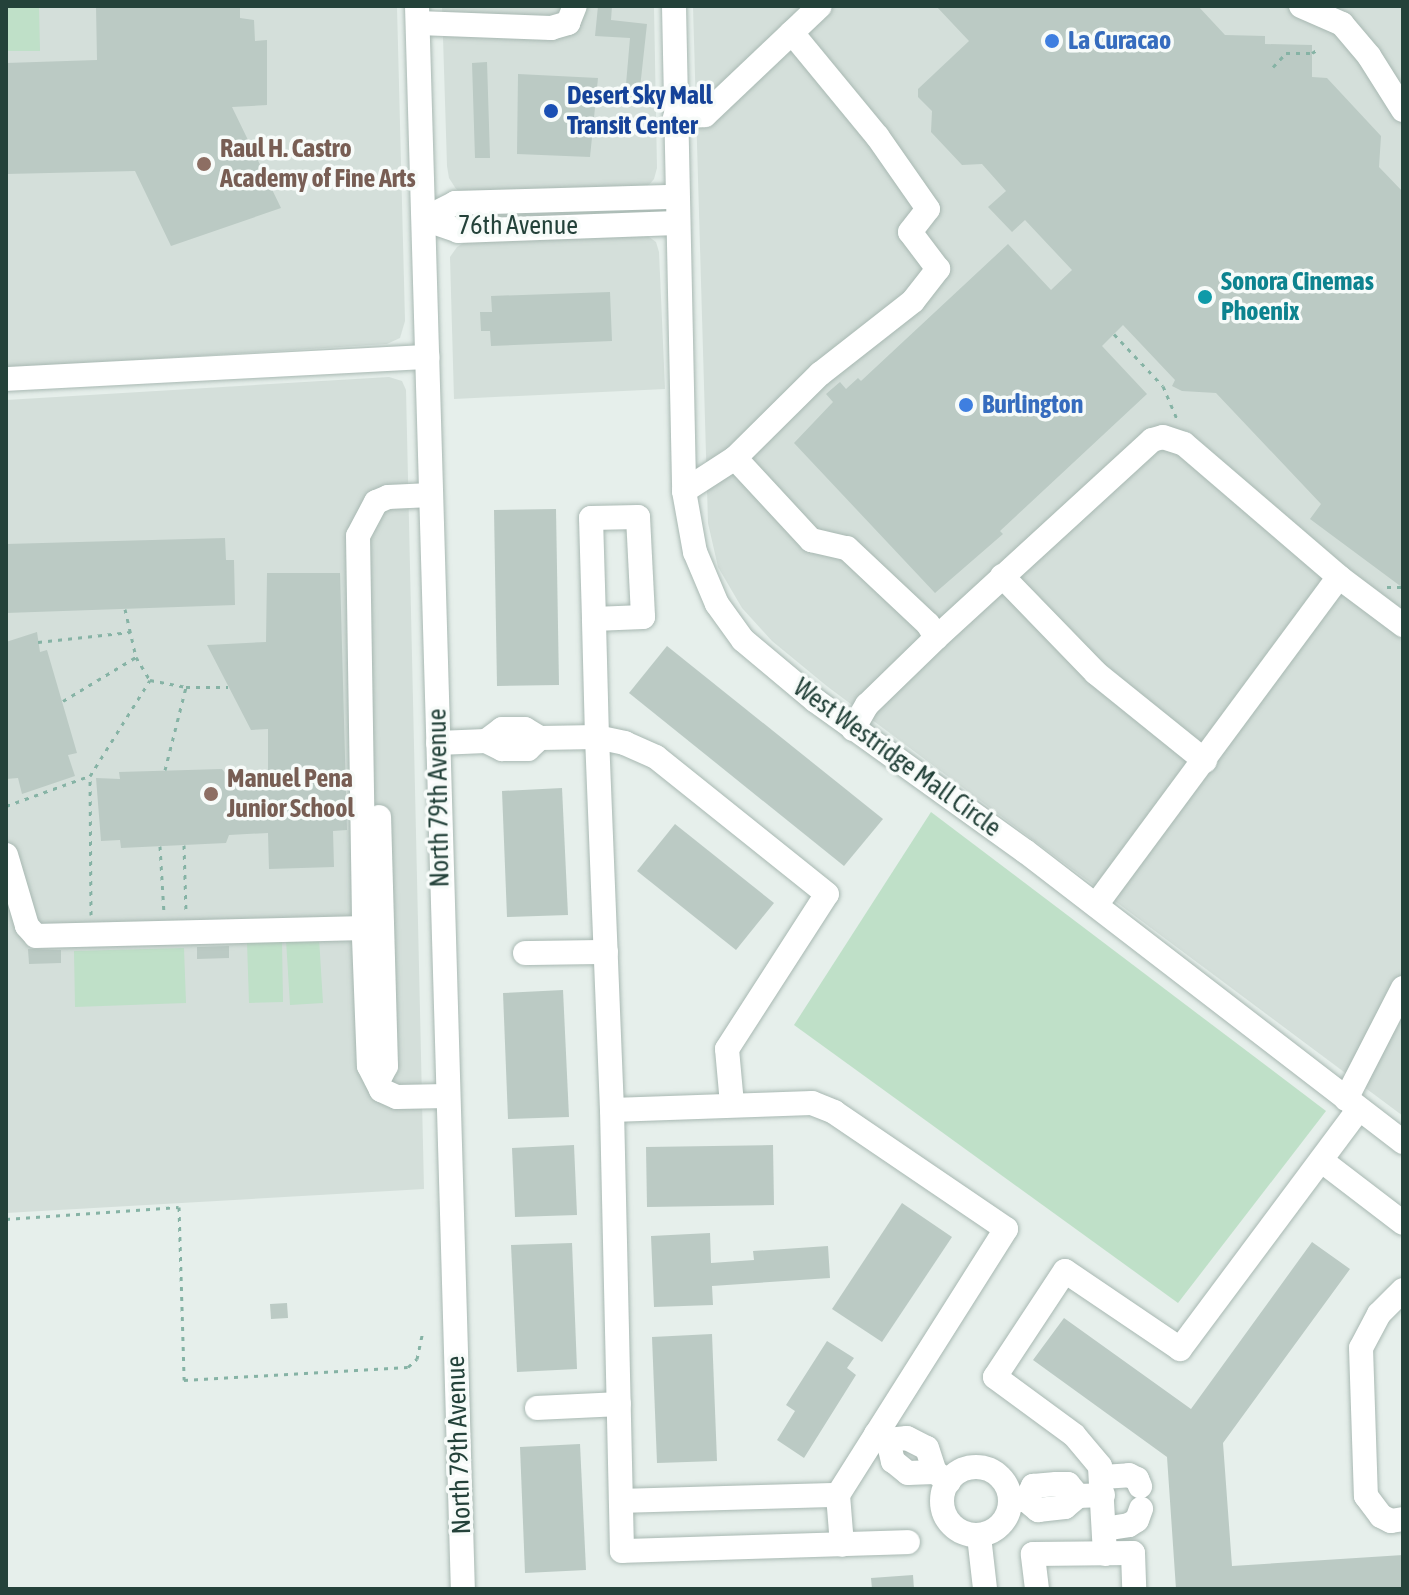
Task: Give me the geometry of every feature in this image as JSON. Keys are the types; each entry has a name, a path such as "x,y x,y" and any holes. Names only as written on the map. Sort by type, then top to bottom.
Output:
{"street":[{"path":"418,14 492,15 551,28 568,23 575,6"},
{"name":"West Westridge Mall Circle","path":"674,6 684,491 695,552 717,604 731,625 775,668 853,729 1096,905 1403,1142"},
{"path":"675,117 705,115 820,6"},
{"path":"1301,6 1342,24 1399,95"},
{"name":"North 79th Avenue","path":"418,14 463,1589"},
{"path":"684,491 735,458 820,374 913,301 938,269 910,232 928,209 877,136 792,33"},
{"name":"76th Avenue","path":"424,219 458,231 677,211"},
{"path":"6,379 427,357"},
{"path":"853,729 867,705 936,638 1152,440 1163,437 1184,444 1339,577 1403,625"},
{"path":"735,458 811,540 847,548 928,624 936,638"},
{"path":"431,495 393,497 376,502 358,536 364,928 369,1066 381,1090 397,1097 447,1096"},
{"path":"365,526 371,536 386,1066 378,1081"},
{"path":"1002,576 1096,673 1205,761"},
{"path":"1096,905 1339,577"},
{"path":"594,619 612,1110 622,1551 908,1542"},
{"path":"438,743 486,741 502,729 525,729 540,738 597,737 625,743 656,757 827,894 727,1049 732,1104"},
{"path":"6,855 27,926 36,936 364,928"},
{"path":"525,953 606,952"},
{"path":"1105,1554 1104,1529 1095,1489 1100,1466 1074,1435 995,1377 1065,1271 1180,1349 1322,1161 1352,1104 1403,988"},
{"path":"612,1110 792,1101 812,1103 834,1112 1006,1229 882,1437 838,1495 842,1545"},
{"path":"1322,1161 1403,1223"},
{"path":"1403,1290 1379,1314 1361,1348 1366,1496 1381,1516 1391,1521 1403,1519"},
{"path":"537,1408 619,1404"},
{"path":"882,1437 907,1438 927,1448 942,1477 947,1519 964,1533 979,1536 1004,1521 1018,1500 1033,1486 1068,1484 1095,1489 1129,1475 1137,1479 1140,1497 1137,1520 1129,1525 1104,1529"},
{"path":"942,1477 984,1468 1003,1480 1018,1500"},
{"path":"621,1501 838,1495"},
{"path":"979,1536 985,1589"},
{"path":"1037,1589 1033,1554 1133,1553 1134,1589"}],"path":[{"path":"1273,67 1286,53 1312,53 1317,50"},
{"path":"1114,334 1163,386 1178,415"},
{"path":"125,609 136,657 150,680 186,687 228,687"},
{"path":"38,642 130,632"},
{"path":"63,701 136,657"},
{"path":"91,935 90,776 150,680"},
{"path":"165,770 186,687"},
{"path":"6,806 90,776"},
{"path":"176,933 184,845"},
{"path":"160,846 176,933"},
{"path":"6,1219 179,1207 184,1380 408,1367 417,1359 422,1335"}],"shaded area":[{"name":"Raul H. Castro Academy of Fine Arts","path":"6,6 397,6 405,321 400,338 387,344 6,368"},
{"name":"Desert Sky Mall Transit Center","path":"442,6 654,6 657,168 654,179 648,186 464,194 456,189 449,178 447,166"},
{"path":"693,6 1403,6 1403,1116 828,687 772,641 742,608 718,567 708,523"},
{"path":"645,234 656,242 659,252 665,389 454,399 450,257 457,247 467,241"},
{"name":"Manuel Pena Junior School","path":"389,377 402,381 406,390 424,1189 6,1213 6,400"}],"green space":[{"path":"6,6 39,6 40,51 6,51"},
{"path":"931,812 1326,1111 1178,1303 794,1025"},
{"path":"319,938 323,1003 290,1005 286,940"},
{"path":"282,941 283,1002 249,1003 247,942"},
{"path":"184,948 186,1003 75,1007 74,951"}],"building":[{"path":"96,6 240,6 240,18 254,20 255,41 267,40 267,105 232,107 281,208 171,246 135,171 6,174 6,63 97,60"},
{"path":"598,6 612,6 611,20 647,24 639,97 625,96 630,38 595,36"},
{"path":"936,6 1198,6 1225,35 1265,36 1265,44 1312,45 1312,77 1327,78 1381,136 1379,167 1403,192 1403,588 1310,519 1321,504 1216,393 1182,391 1172,386 1175,380 1123,325 1102,346 1147,394 1000,531 1003,534 935,593 794,443 833,402 826,394 840,382 846,389 858,378 861,381 1008,244 1051,290 1072,270 1025,220 1012,232 988,207 1006,191 982,164 962,165 931,132 932,111 918,97 918,89 969,41"},
{"path":"487,62 490,158 475,158 472,63"},
{"path":"518,74 598,78 590,157 517,154"},
{"path":"610,292 612,341 491,346 490,331 481,331 480,312 492,312 491,296"},
{"path":"556,509 559,685 497,686 494,510"},
{"path":"225,538 226,560 234,560 235,605 6,613 6,544"},
{"path":"267,573 340,573 347,830 333,831 334,867 269,869 268,833 229,835 226,843 121,848 120,840 101,841 96,778 120,779 119,772 222,769 226,774 268,773 268,729 251,730 207,645 266,642"},
{"path":"37,632 40,652 47,650 77,753 68,755 75,776 22,794 18,778 6,779 6,642"},
{"path":"667,646 883,819 844,866 629,693"},
{"path":"562,788 568,915 507,917 502,791"},
{"path":"675,824 774,903 736,950 637,871"},
{"path":"229,946 229,958 197,959 197,947"},
{"path":"28,949 61,950 61,963 29,964"},
{"path":"563,990 569,1117 508,1119 503,993"},
{"path":"574,1145 577,1215 515,1217 512,1148"},
{"path":"773,1145 774,1205 647,1207 646,1147"},
{"path":"902,1203 952,1237 882,1342 832,1309"},
{"path":"710,1233 711,1263 754,1260 753,1251 828,1246 830,1278 712,1286 713,1305 654,1307 651,1236"},
{"path":"1312,1242 1350,1269 1223,1443 1232,1566 1403,1555 1403,1589 1176,1589 1167,1457 1033,1360 1064,1318 1191,1409"},
{"path":"572,1243 577,1369 517,1372 511,1245"},
{"path":"287,1303 288,1318 271,1319 270,1304"},
{"path":"712,1334 717,1461 657,1463 652,1337"},
{"path":"827,1341 854,1358 847,1368 856,1375 804,1458 777,1440 795,1411 786,1405"},
{"path":"580,1444 586,1570 525,1573 520,1447"},
{"path":"913,1575 914,1589 872,1589 871,1578"}],"place":[{"name":"La Curacao","path":"1052,41"},
{"name":"Desert Sky Mall Transit Center","path":"551,111"},
{"name":"Raul H. Castro Academy of Fine Arts","path":"204,164"},
{"name":"Sonora Cinemas Phoenix","path":"1205,297"},
{"name":"Burlington","path":"966,405"},
{"name":"Manuel Pena Junior School","path":"211,794"}]}
